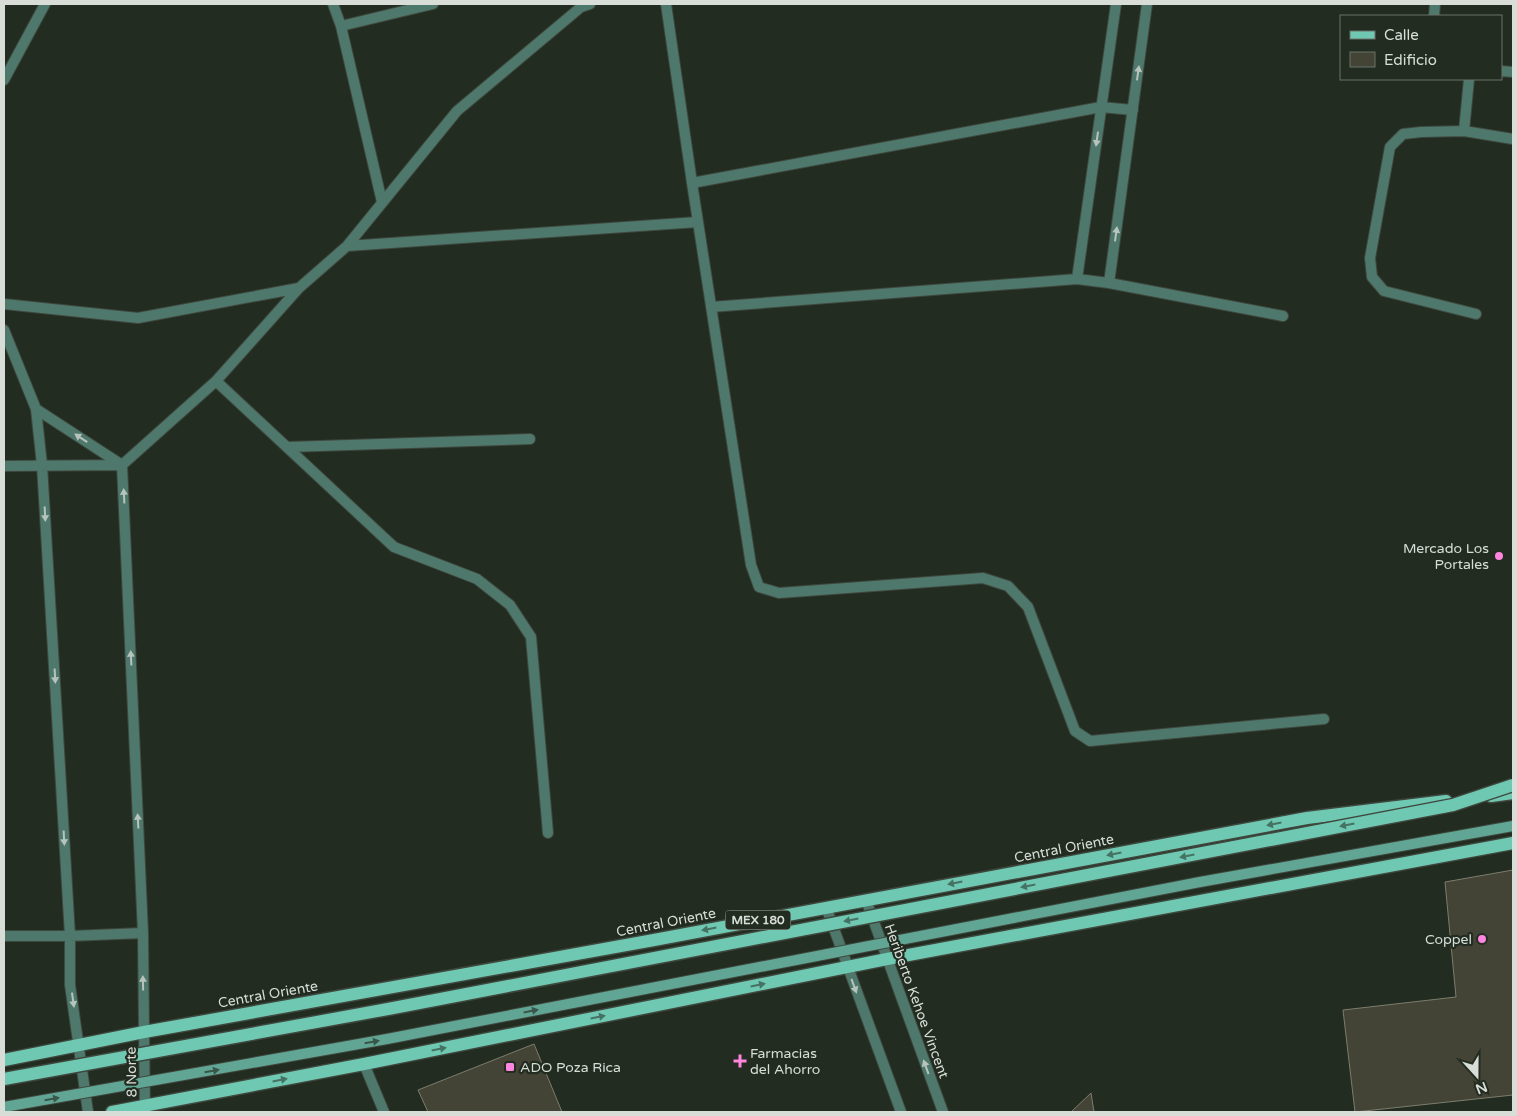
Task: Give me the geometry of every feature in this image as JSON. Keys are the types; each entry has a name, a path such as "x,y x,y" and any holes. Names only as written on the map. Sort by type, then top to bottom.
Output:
{"main road":[{"path":"4,1079 388,1009 1453,805 1513,785"},
{"name":"Central Oriente","path":"4,1060 144,1032 634,944 1307,818 1513,793"},
{"path":"4,1107 387,1040 1200,882 1513,826"},
{"path":"112,1112 145,1109 887,959 1513,843"}],"street":[{"path":"4,80 45,4"},
{"path":"333,4 341,26 382,202"},
{"path":"341,26 433,4"},
{"path":"666,4 751,564 759,587 779,593 983,578 1008,586 1028,607 1075,731 1090,741 1324,719"},
{"path":"1077,279 1116,4"},
{"path":"1109,283 1147,4"},
{"path":"4,466 122,465 216,381 299,288 347,246 456,111 584,5"},
{"path":"1464,132 1468,80"},
{"path":"692,183 1101,107 1133,110"},
{"path":"1476,314 1384,291 1372,277 1370,258 1390,147 1403,134 1420,132 1464,132 1513,139"},
{"path":"347,246 698,222"},
{"path":"711,307 1077,279 1109,283 1283,316"},
{"path":"4,304 138,318 299,288"},
{"path":"4,330 36,409 42,465 70,936 70,984 88,1112"},
{"path":"216,381 394,546 477,579 510,605 531,637 548,834"},
{"path":"36,409 122,465"},
{"path":"288,447 530,439"},
{"name":"8 Norte","path":"122,465 143,933 145,1109"},
{"name":"Heriberto Kehoe Vincent","path":"866,900 943,1112"},
{"path":"826,907 900,1112"},
{"path":"4,936 143,933"},
{"path":"364,1064 384,1112"}],"building":[{"name":"Coppel","path":"1513,870 1513,1095 1355,1112 1343,1010 1456,997 1445,882"},
{"name":"ADO Poza Rica","path":"534,1044 562,1112 428,1112 418,1090"},
{"path":"1091,1093 1094,1112 1071,1112"}],"place":[{"name":"Mercado Los Portales","path":"1499,556"},
{"name":"Coppel","path":"1482,939"},
{"name":"Farmacias del Ahorro","path":"740,1061"},
{"name":"ADO Poza Rica","path":"510,1067"}]}
